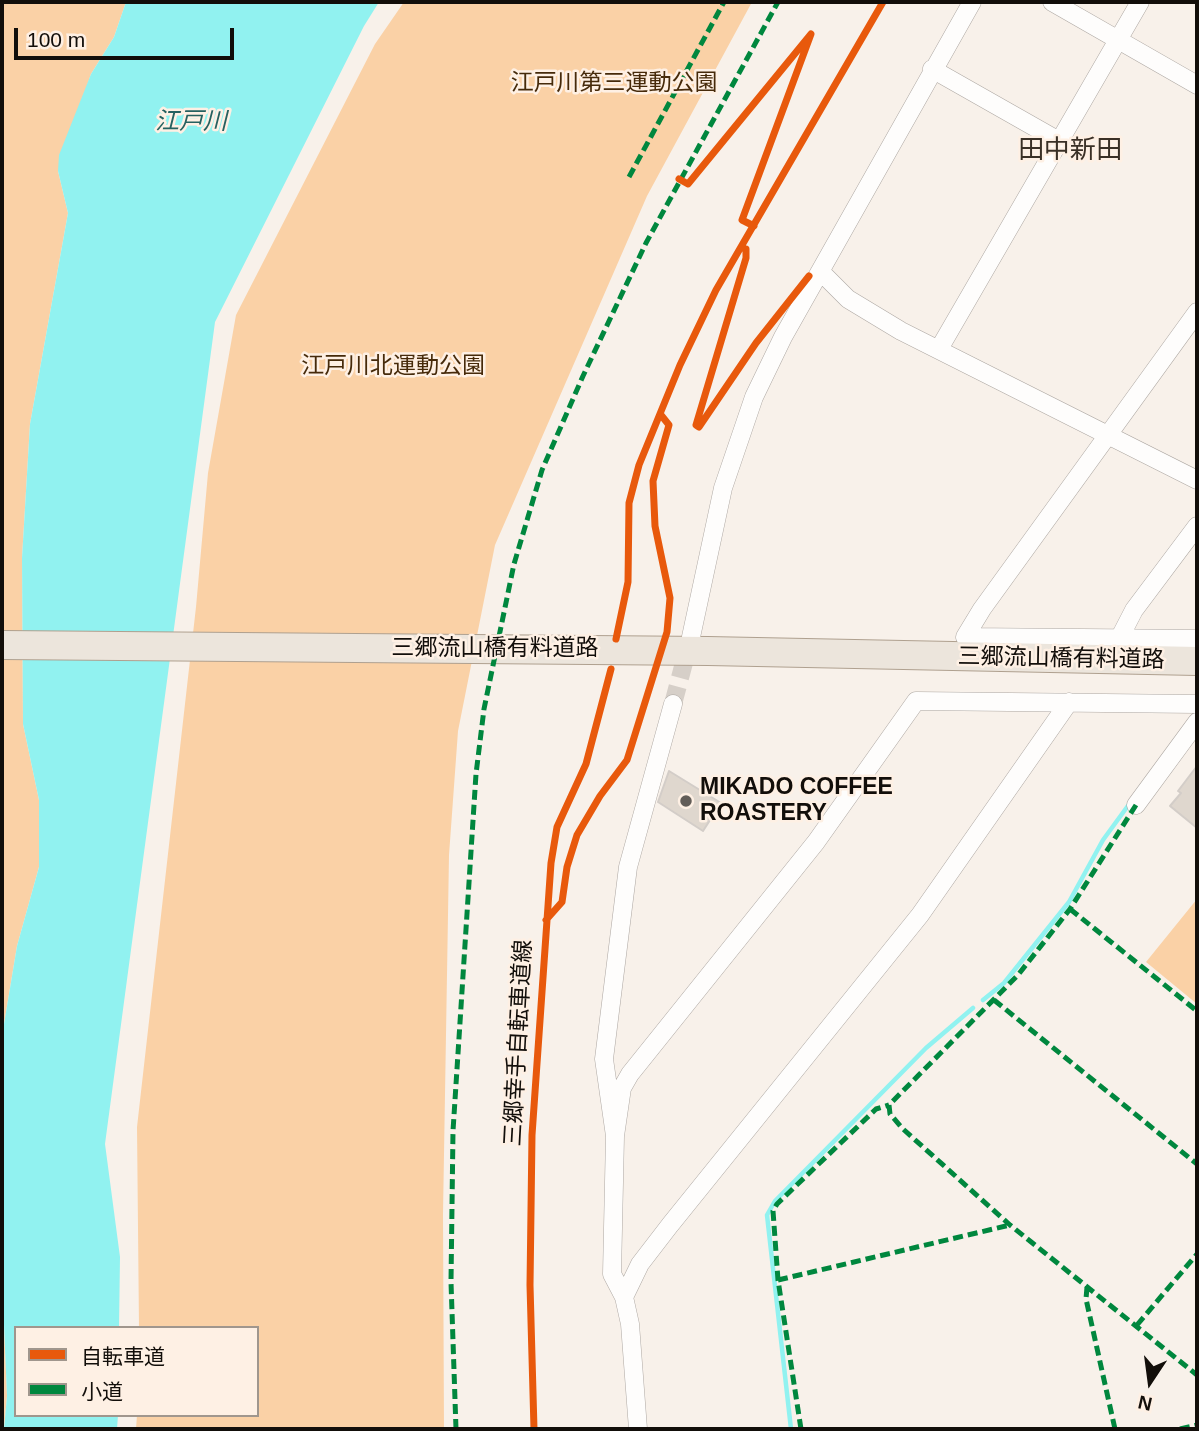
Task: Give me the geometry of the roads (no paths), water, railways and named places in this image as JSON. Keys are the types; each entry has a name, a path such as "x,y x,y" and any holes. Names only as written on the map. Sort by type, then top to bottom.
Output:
{"main road":[{"name":"三郷流山橋有料道路","path":"2,645 604,650 700,644 995,658 1197,661"}],"street":[{"path":"700,644 723,488 735,446 783,337 972,2"},
{"path":"1052,2 1197,85"},
{"path":"939,349 1140,2"},
{"path":"932,69 1059,141"},
{"path":"821,272 832,285 869,313 1197,480"},
{"path":"1197,312 982,609 965,637 1197,639"},
{"path":"1119,639 1134,610 1197,526"},
{"path":"638,1429 631,1324 624,1297 612,1274 615,1136 622,1088 630,1074 816,842 916,701 1197,704"},
{"path":"624,1297 640,1264 677,1215 920,915 1069,702"},
{"path":"615,1136 604,1059 622,907 637,830 673,704"},
{"path":"1136,805 1197,722"}],"water":[{"name":"江戸川","path":"126,2 379,2 364,26 215,322 105,1144 120,1257 119,1326 14,1326 14,1417 118,1417 117,1429 4,1429 7,1396 2,1277 4,1024 17,946 39,867 39,800 23,724 22,558 30,424 68,213 58,171 59,155 91,74 114,37"}],"waterway":[{"path":"983,1000 1004,983 1069,902 1103,840 1130,803"},
{"path":"791,1429 767,1215 775,1201 926,1048 973,1008"}],"tunnel":[{"path":"673,704 689,644"}],"place":[{"name":"MIKADO COFFEE ROASTERY","path":"686,801"}],"district":[{"name":"田中新田","path":"1070,151"}],"park label":[{"name":"江戸川第三運動公園","path":"614,84"},
{"name":"江戸川北運動公園","path":"393,367"}]}
